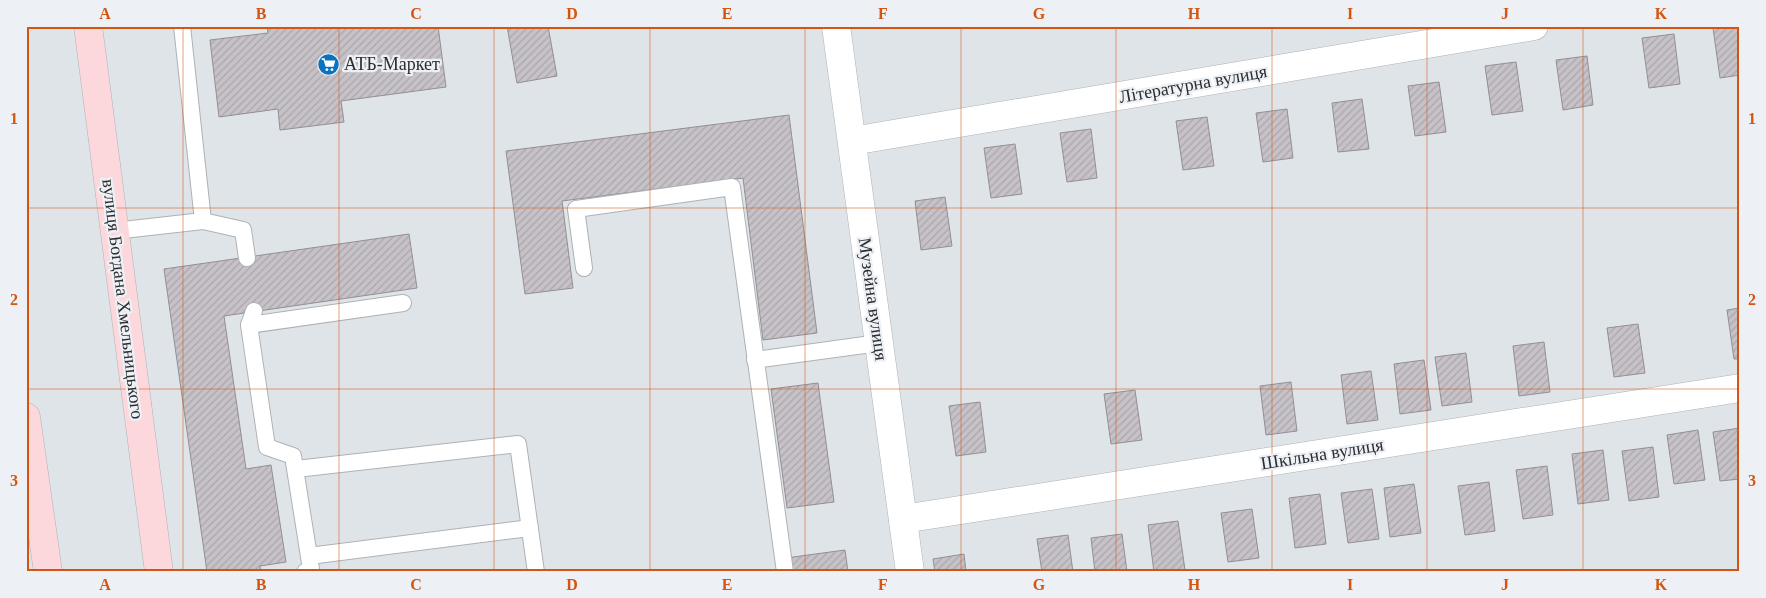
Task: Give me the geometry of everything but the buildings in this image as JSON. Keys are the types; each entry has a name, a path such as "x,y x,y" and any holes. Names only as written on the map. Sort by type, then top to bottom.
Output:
{"street":[{"name":"вулиця Богдана Хмельницького","path":"88,26 159,572"},
{"name":"Музейна вулиця","path":"836,26 910,572"},
{"name":"Літературна вулиця","path":"852,141 1534,26"},
{"name":"Шкільна вулиця","path":"903,520 1740,388"},
{"path":"26,417 34,528 48,572"}],"lane":[{"path":"182,26 203,221"},
{"path":"584,268 576,209 732,187 785,572"},
{"path":"114,231 203,221 243,230 247,258"},
{"path":"403,303 252,318 267,447 293,456 307,564 530,528"},
{"path":"755,360 879,343"},
{"path":"296,469 518,444 536,572"}],"place":[{"name":"АТБ-Маркет","path":"328,64"}]}
